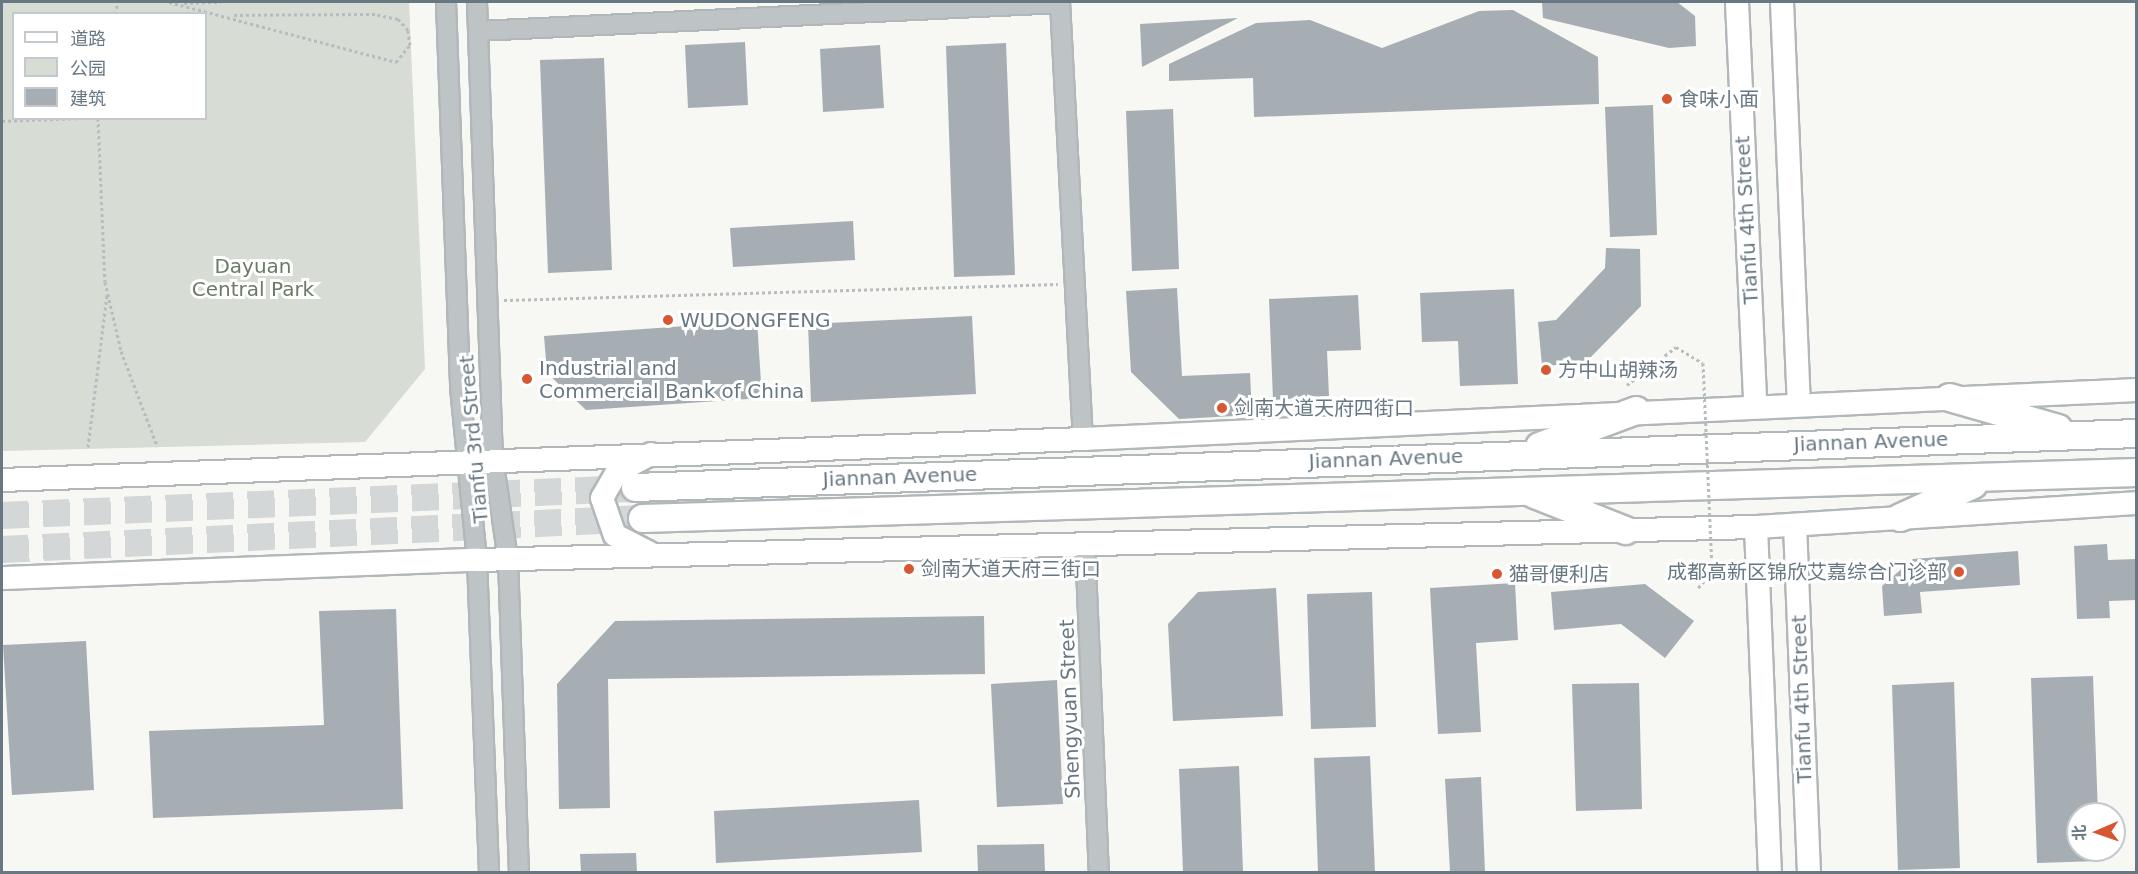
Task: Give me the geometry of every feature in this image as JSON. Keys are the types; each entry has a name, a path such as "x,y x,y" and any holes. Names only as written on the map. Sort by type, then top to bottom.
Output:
{"highway":[{"path":"1949,397 2082,435"},
{"path":"1518,454 1636,410"},
{"name":"Jiannan Avenue","path":"635,487 2136,433"},
{"name":"Jiannan Avenue","path":"642,518 1522,489 1984,479 2136,472"},
{"path":"1900,517 1984,479"},
{"path":"1522,489 1625,530"}],"main road":[{"name":"Tianfu 4th Street","path":"1737,2 1755,403"},
{"path":"1782,2 1799,402"},
{"path":"2,480 493,458 1083,439 1755,403 2136,390"},
{"path":"654,555 615,535 602,498 617,472 655,452"},
{"path":"2,578 508,559 1756,527 2136,503"},
{"name":"Tianfu 4th Street","path":"1795,525 1809,873"},
{"name":"Tianfu 4th Street","path":"1756,527 1770,873"}],"street":[{"name":"Tianfu 3rd Street","path":"446,2 466,461 477,560 489,873"},
{"name":"Tianfu 3rd Street","path":"477,2 493,458 508,559 519,873"},
{"path":"478,31 1060,2 1083,439"},
{"name":"Shengyuan Street","path":"1085,543 1099,873"}],"path":[{"path":"169,2 232,15 396,62 410,45 408,30 398,20 375,14 232,15"},
{"path":"179,4 221,2"},
{"path":"2,121 29,120"},
{"path":"98,120 107,290 120,351 157,446"},
{"path":"487,301 1075,283"},
{"path":"88,447 107,290"},
{"path":"1627,385 1676,347 1703,363 1712,572 1698,588"}],"green space":[{"name":"Dayuan Central Park","path":"2,2 409,2 425,369 365,442 2,451"}],"building":[{"path":"1542,2 1677,2 1695,16 1696,46 1669,48 1543,18"},
{"path":"1513,10 1598,57 1599,104 1254,117 1253,78 1169,81 1169,64 1256,23 1310,20 1382,48 1479,11"},
{"path":"1238,18 1142,67 1140,24"},
{"path":"745,42 748,105 688,108 685,45"},
{"path":"1006,43 1015,275 954,277 946,46"},
{"path":"880,45 884,108 823,112 820,49"},
{"path":"604,58 612,270 548,273 540,60"},
{"path":"1653,105 1657,235 1610,237 1605,107"},
{"path":"1173,109 1179,269 1132,271 1126,111"},
{"path":"853,221 855,260 733,267 730,228"},
{"path":"1606,248 1640,249 1641,306 1585,363 1542,366 1538,322 1556,320 1605,268"},
{"path":"1177,288 1182,376 1250,373 1252,415 1179,419 1131,372 1126,291"},
{"path":"1514,289 1518,384 1460,386 1458,341 1422,342 1420,293"},
{"path":"1358,295 1361,350 1327,351 1329,396 1273,400 1269,299"},
{"path":"972,316 976,394 811,402 808,324"},
{"path":"757,321 762,398 586,410 547,373 544,336"},
{"path":"2107,544 2108,560 2136,559 2136,600 2109,601 2110,618 2077,619 2074,546"},
{"name":"成都高新区锦欣艾嘉综合门诊部","path":"2018,551 2020,585 1920,592 1922,613 1884,616 1882,586 1913,559"},
{"path":"1515,583 1518,640 1476,643 1481,732 1438,734 1430,588"},
{"path":"1645,584 1694,621 1665,658 1621,624 1554,630 1551,592"},
{"path":"1276,588 1283,716 1173,721 1168,624 1198,592"},
{"path":"1372,592 1376,727 1311,729 1307,594"},
{"path":"396,609 403,809 153,818 149,731 324,725 319,611"},
{"path":"984,616 985,674 608,679 610,808 559,809 557,684 615,621"},
{"path":"86,641 94,790 12,795 3,645"},
{"path":"2093,676 2098,802 2066,802 2066,862 2068,862 2037,863 2031,678"},
{"path":"1057,680 1063,804 997,807 991,684"},
{"path":"1954,682 1960,868 1898,870 1892,685"},
{"path":"1639,683 1642,809 1576,811 1572,684"},
{"path":"1370,756 1375,872 1318,872 1314,758"},
{"path":"1239,766 1243,872 1183,872 1179,769"},
{"path":"1481,777 1485,872 1450,872 1445,779"},
{"path":"919,800 922,852 716,863 714,811"},
{"path":"1044,844 1045,872 978,872 977,845"},
{"path":"636,853 637,872 581,872 580,854"}],"tunnel":[{"path":"2,515 630,488"},
{"path":"2,549 642,518"}],"place":[{"name":"食味小面","path":"1667,99"},
{"name":"WUDONGFENG","path":"668,320"},
{"name":"方中山胡辣汤","path":"1546,370"},
{"name":"Industrial and Commercial Bank of China","path":"527,379"},
{"name":"剑南大道天府四街口","path":"1222,408"},
{"name":"剑南大道天府三街口","path":"909,569"},
{"name":"成都高新区锦欣艾嘉综合门诊部","path":"1959,572"},
{"name":"猫哥便利店","path":"1497,574"}]}
